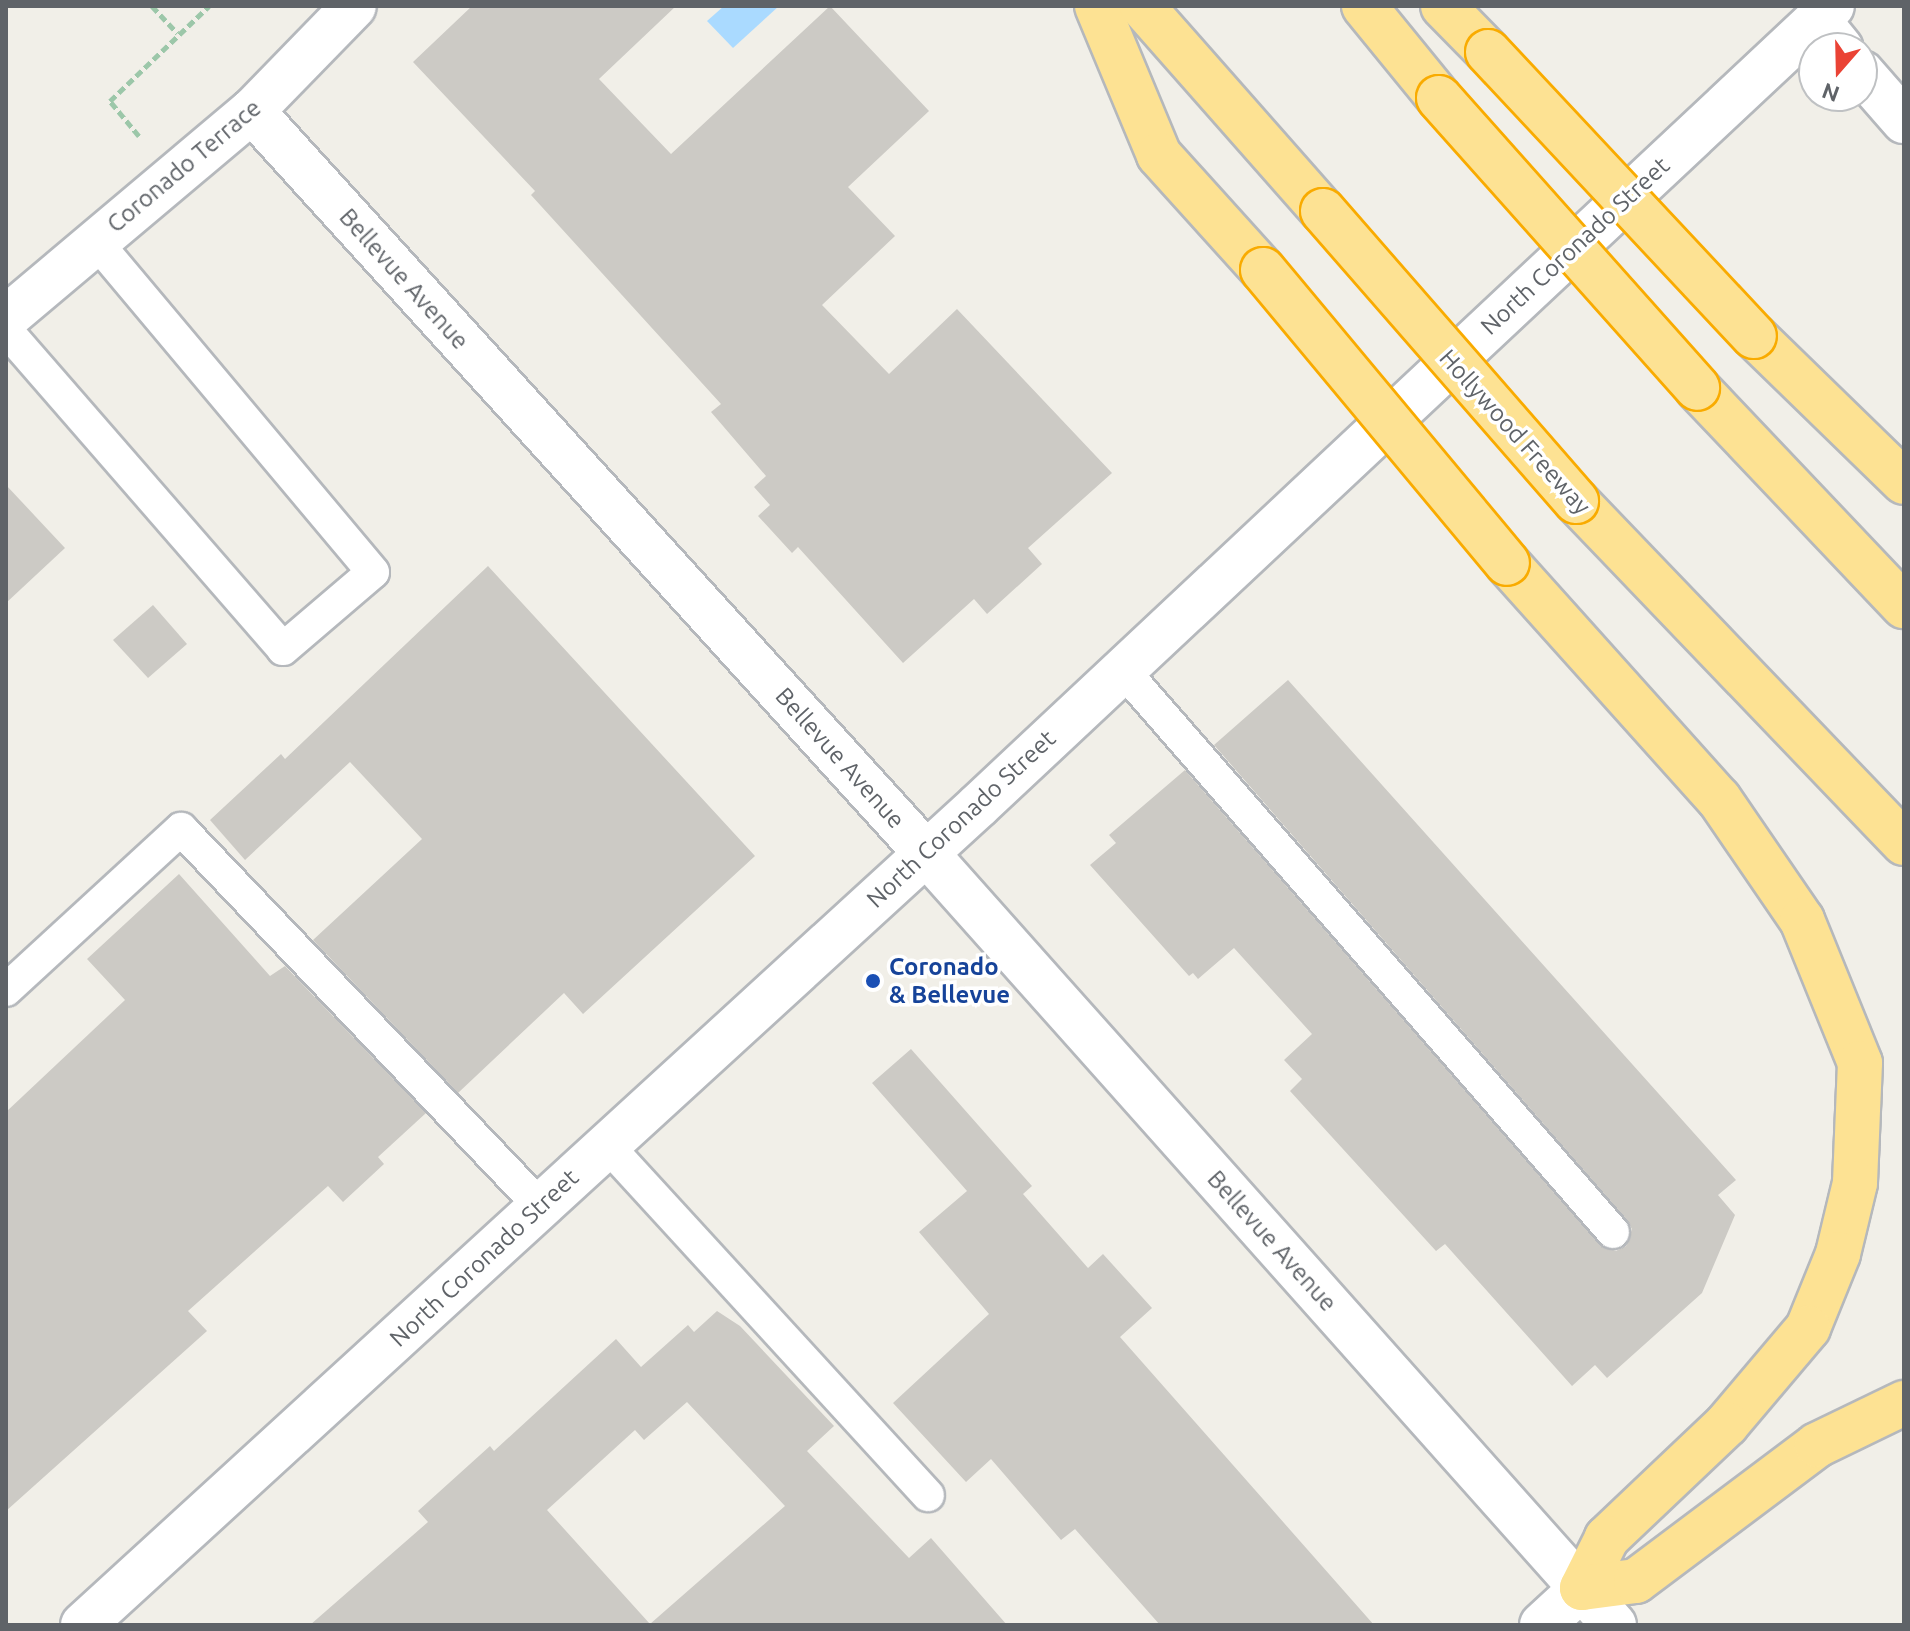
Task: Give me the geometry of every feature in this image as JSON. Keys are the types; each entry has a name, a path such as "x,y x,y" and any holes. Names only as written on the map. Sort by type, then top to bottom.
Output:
{"highway":[{"path":"1097,6 1159,155 1263,270 1507,563 1719,799 1802,920 1860,1063 1855,1183 1838,1254 1808,1328 1727,1424 1607,1538 1582,1588"},
{"name":"Hollywood Freeway","path":"1142,6 1576,501 1904,843"},
{"path":"1364,6 1439,98 1697,388 1904,606"},
{"path":"1443,6 1754,336 1904,482"},
{"path":"1582,1588 1636,1581 1817,1445 1904,1403"}],"street":[{"name":"Coronado Terrace","path":"6,318 252,111 354,6"},
{"name":"North Coronado Street","path":"83,1625 926,853 1122,669 1831,25"},
{"path":"1878,91 1904,121"},
{"name":"Bellevue Avenue","path":"252,111 926,853 1614,1625"},
{"path":"1542,1625 1582,1588"}],"lane":[{"path":"6,330 283,649 373,572 96,242"},
{"path":"1122,669 1613,1232"},
{"path":"6,990 181,829 540,1206"},
{"path":"607,1145 928,1495"}],"path":[{"path":"152,6 177,33"},
{"path":"143,142 110,101 177,33 209,6"}],"water":[{"path":"724,6 779,6 733,48 707,21"}],"building":[{"path":"472,6 676,6 599,79 671,154 830,6 929,111 848,187 895,236 822,305 889,374 957,309 1112,473 1028,548 1042,564 987,614 974,599 903,663 798,547 792,553 758,516 770,505 754,487 766,476 711,412 721,404 531,195 535,191 413,62"},
{"path":"6,485 65,548 6,603"},
{"path":"488,566 755,856 583,1014 564,993 458,1093 313,940 422,839 350,762 245,860 210,820 281,754 285,759"},
{"path":"153,605 187,644 148,678 113,640"},
{"path":"1288,680 1736,1180 1718,1195 1735,1215 1702,1293 1607,1378 1595,1365 1572,1386 1445,1244 1436,1251 1290,1091 1302,1079 1284,1060 1312,1034 1234,948 1198,979 1193,973 1189,976 1090,865 1116,843 1109,835 1185,770 1599,1244 1616,1251 1626,1246 1632,1229 1627,1220 1214,745"},
{"path":"179,874 270,976 285,966 426,1113 378,1157 384,1164 343,1202 328,1186 188,1311 207,1331 6,1511 6,1112 125,1000 87,959"},
{"path":"911,1049 1032,1186 1023,1194 1088,1268 1103,1254 1152,1308 1120,1337 1374,1625 1160,1625 1075,1529 1061,1540 991,1459 966,1482 893,1403 989,1314 919,1232 967,1191 872,1083"},
{"path":"717,1311 740,1326 834,1426 807,1451 909,1558 931,1538 1007,1625 310,1625 428,1522 418,1511 490,1446 494,1451 616,1339 641,1367 688,1325 694,1332","holes":["687,1402 785,1506 650,1624 547,1510 635,1430 644,1440"]}],"place":[{"name":"Coronado & Bellevue","path":"873,981"}]}
